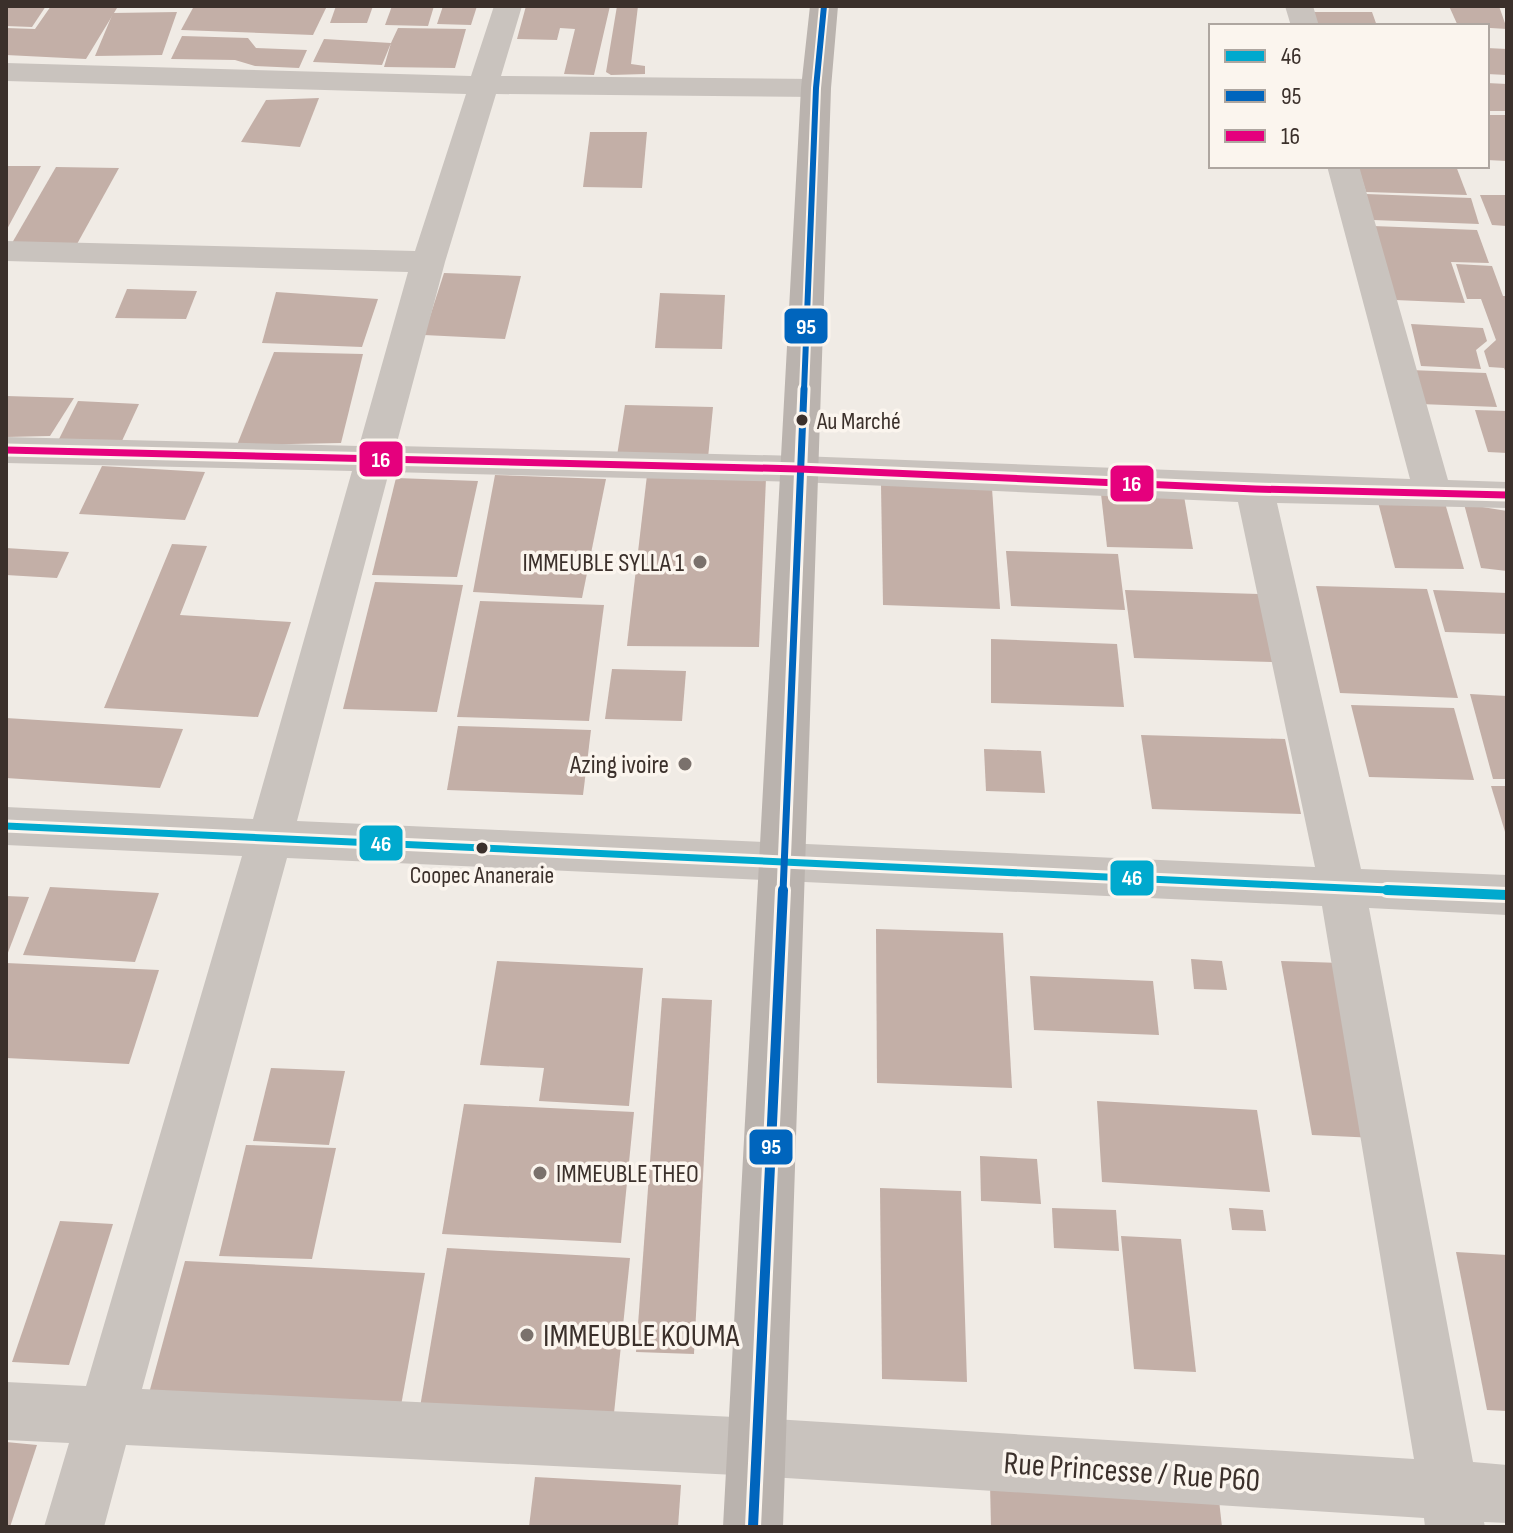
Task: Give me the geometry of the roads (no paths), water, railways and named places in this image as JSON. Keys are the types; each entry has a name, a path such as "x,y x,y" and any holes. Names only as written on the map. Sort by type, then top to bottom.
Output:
{"street":[{"path":"74,1527 270,838 428,262 508,6"},
{"path":"753,1527 816,88 824,6"},
{"path":"6,72 481,85 816,88"},
{"path":"1344,168 1433,494"},
{"path":"6,251 428,262"},
{"path":"6,450 799,469 1255,489 1507,495"},
{"path":"1255,489 1342,886 1451,1510"},
{"path":"6,826 1507,895"},
{"name":"Rue Princesse / Rue P60","path":"6,1411 756,1447 1451,1510 1507,1494"}],"place":[{"name":"Au Marché","path":"802,420"},
{"name":"IMMEUBLE SYLLA 1","path":"700,562"},
{"name":"Azing ivoire","path":"685,764"},
{"name":"Coopec Ananeraie","path":"482,848"},
{"name":"IMMEUBLE THEO","path":"540,1173"},
{"name":"IMMEUBLE KOUMA","path":"527,1335"}]}
